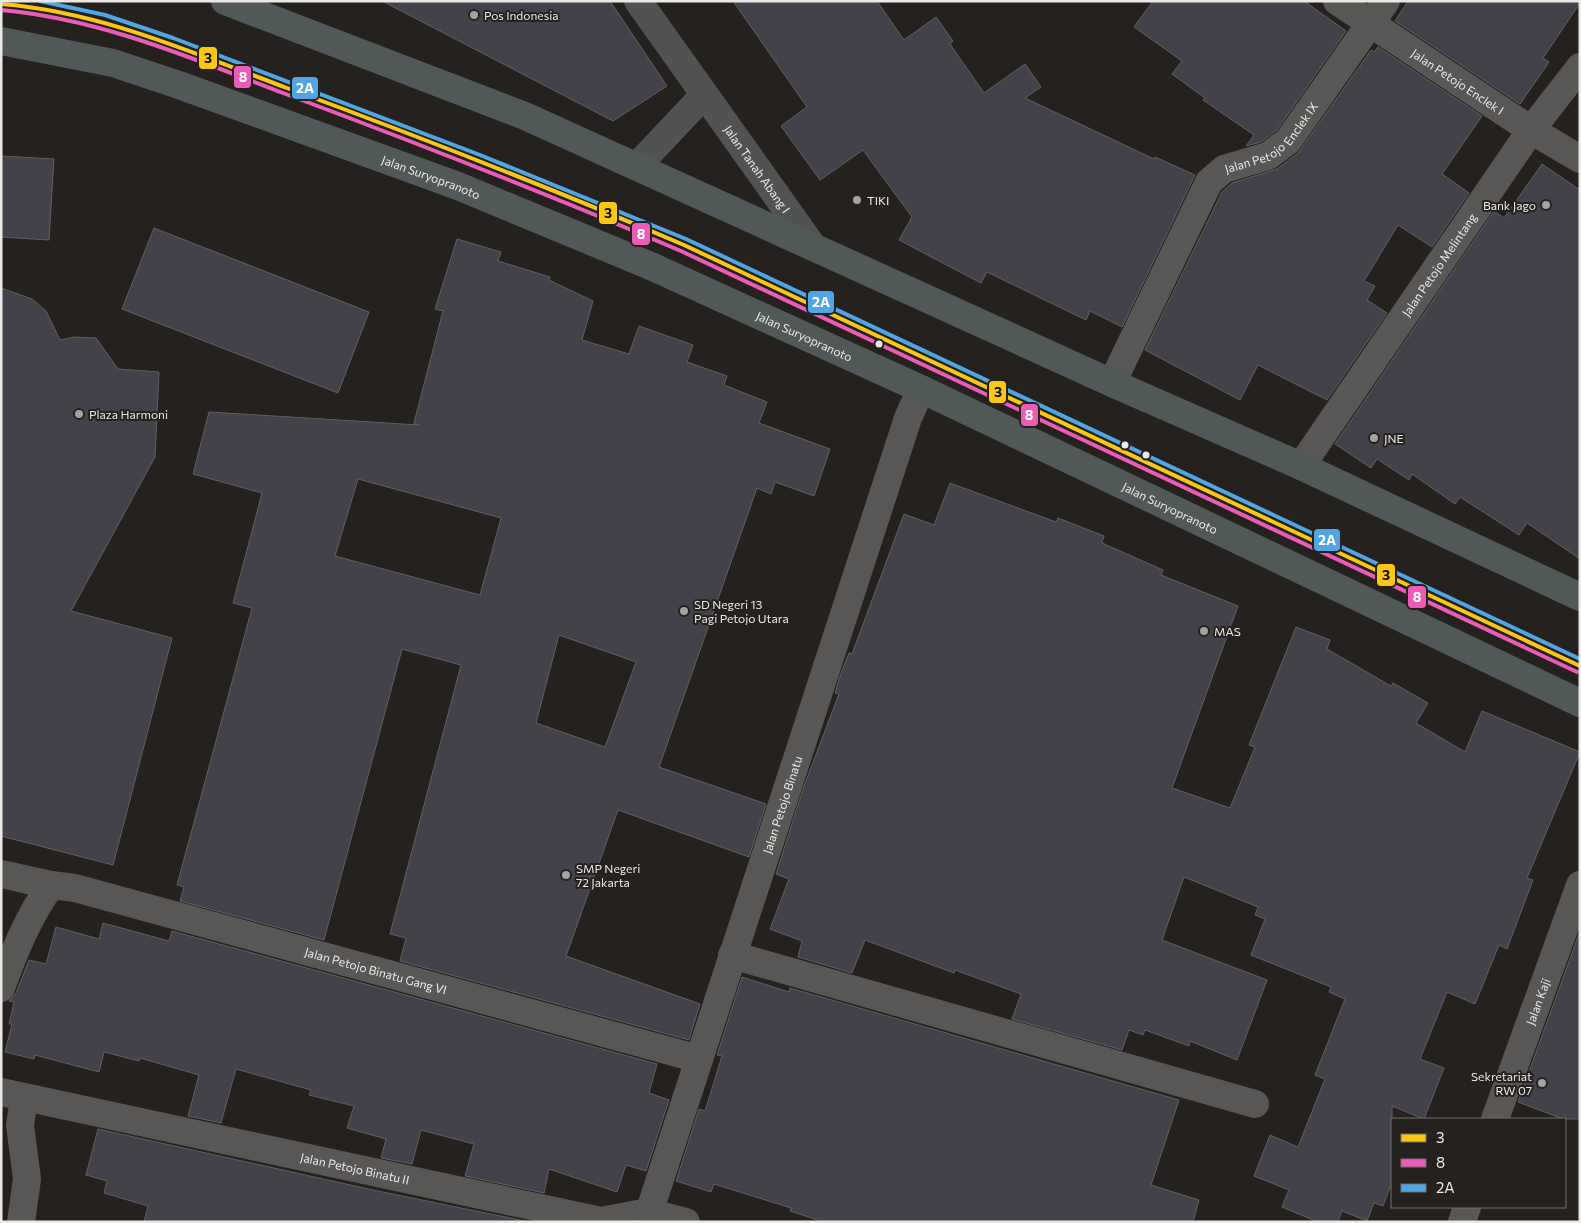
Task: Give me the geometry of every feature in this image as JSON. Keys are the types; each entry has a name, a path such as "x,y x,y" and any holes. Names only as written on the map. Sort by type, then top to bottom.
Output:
{"main road":[{"path":"225,1 525,116 638,165 1112,383 1301,466 1580,597"},
{"name":"Jalan Suryopranoto","path":"1,41 113,63 283,121 458,186 653,267 921,389 1580,703"}],"street":[{"name":"Jalan Tanah Abang I","path":"638,1 811,244"},
{"name":"Jalan Petojo Enclek I","path":"1337,1 1531,130 1580,159"},
{"name":"Jalan Petojo Enclek IX","path":"1112,383 1209,182 1224,169 1268,156 1288,141 1368,23 1386,1"},
{"name":"Jalan Petojo Melintang","path":"1301,466 1531,130 1580,67"},
{"path":"638,165 704,95"},
{"name":"Jalan Petojo Binatu","path":"647,1217 908,418 921,389"},
{"name":"Jalan Petojo Binatu Gang VI","path":"1,874 75,888 700,1059"},
{"path":"1,988 18,942 41,899 52,885"},
{"name":"Jalan Kaji","path":"1495,1118 1580,885"},
{"path":"732,955 1255,1104"},
{"name":"Jalan Petojo Binatu II","path":"21,1222 27,1179 20,1125 13,1095 601,1221 647,1217 686,1222"},
{"path":"1462,1222 1467,1208"}],"building":[{"path":"382,1 610,1 667,86 613,121"},
{"path":"733,1 877,1 904,40 936,17 953,41 950,44 984,93 1025,64 1041,87 1025,98 1154,159 1155,157 1195,175 1122,327 1090,311 1086,320 987,272 981,283 899,240 912,217 863,150 820,180 781,126 807,107"},
{"path":"1153,1 1304,1 1346,31 1277,130 1261,142 1246,146 1254,135 1203,100 1205,98 1172,74 1182,61 1134,27"},
{"path":"1408,1 1580,1 1580,3 1543,58 1549,62 1520,104 1395,21"},
{"path":"1378,47 1482,116 1442,174 1469,193 1432,247 1398,225 1364,281 1375,286 1367,300 1387,313 1327,400 1258,365 1240,400 1145,350 1222,192 1232,183 1277,169 1298,153 1371,50 1374,52"},
{"path":"1,156 54,159 49,240 1,237"},
{"path":"1542,164 1580,190 1580,559 1527,523 1519,535 1460,497 1455,504 1412,474 1409,480 1377,459 1371,468 1335,444 1494,211 1504,218"},
{"path":"154,228 369,312 338,393 122,309"},
{"path":"457,239 501,252 498,261 550,277 549,280 593,301 582,340 629,354 639,326 693,345 687,362 727,376 724,385 767,402 759,423 830,449 814,496 775,482 771,494 757,488 659,767 766,804 749,857 618,810 566,956 700,1004 689,1040 400,961 406,938 390,934 461,665 402,649 324,940 180,901 184,887 177,885 252,608 233,603 262,493 193,474 209,412 419,425 414,423 443,311 435,309","holes":["358,479 501,518 480,595 335,556","559,635 636,662 605,747 536,723"]},
{"path":"1,288 32,299 46,311 60,340 75,337 96,338 118,369 159,372 155,457 71,611 172,638 113,865 1,836"},
{"path":"950,483 1056,522 1058,518 1104,536 1102,543 1163,570 1161,575 1238,606 1172,788 1230,808 1255,747 1249,745 1296,627 1330,640 1327,649 1391,686 1393,683 1428,703 1416,723 1465,752 1482,711 1580,752 1527,878 1533,880 1507,949 1499,945 1475,1004 1447,992 1420,1059 1444,1068 1424,1118 1392,1106 1391,1185 1383,1206 1374,1203 1367,1221 1342,1211 1338,1222 1318,1222 1282,1207 1289,1190 1254,1176 1270,1135 1298,1147 1325,1079 1315,1075 1345,999 1329,992 1331,987 1251,955 1265,919 1255,915 1258,907 1184,877 1162,940 1267,980 1237,1060 1190,1041 1189,1046 1145,1030 1143,1035 1129,1030 1122,1050 1012,1019 1021,994 955,970 954,973 865,940 852,973 798,957 802,941 770,929 789,879 776,874 804,786 839,694 835,693 840,676 849,653 852,654 904,514 934,525"},
{"path":"103,923 169,941 172,931 657,1064 649,1093 669,1100 646,1171 626,1165 617,1192 549,1169 544,1193 465,1176 474,1144 421,1130 412,1164 381,1158 386,1139 347,1128 354,1106 309,1095 311,1090 236,1069 221,1123 188,1116 199,1075 140,1058 139,1061 104,1052 99,1072 35,1055 34,1059 5,1052 12,1024 9,1024 14,1002 9,1001 16,993 29,960 46,964 56,927 99,939"},
{"path":"1580,931 1580,1119 1560,1118 1518,1102"},
{"path":"742,977 789,992 790,988 1179,1100 1151,1185 1199,1200 1193,1222 824,1222 790,1211 791,1208 714,1184 711,1192 676,1181 699,1109 705,1111 722,1056 717,1055"},
{"path":"98,1129 373,1190 530,1222 144,1222 148,1206 104,1193 107,1181 86,1175"}],"transit line":[{"name":"2A","path":"40,1 105,15 173,38 480,155 686,239 1580,659"},
{"name":"3","path":"1,4 38,8 75,16 111,25 182,48 437,144 635,224 684,245 1580,666"},
{"name":"8","path":"1,10 74,22 110,31 180,54 433,150 632,230 681,251 1577,672"}],"place":[{"name":"Pos Indonesia","path":"474,15"},
{"name":"TIKI","path":"857,200"},
{"name":"Bank Jago","path":"1546,205"},
{"name":"Plaza Harmoni","path":"79,414"},
{"name":"JNE","path":"1374,438"},
{"name":"SD Negeri 13 Pagi Petojo Utara","path":"684,611"},
{"name":"MAS","path":"1204,631"},
{"name":"SMP Negeri 72 Jakarta","path":"566,875"},
{"name":"Sekretariat RW 07","path":"1542,1083"}]}
